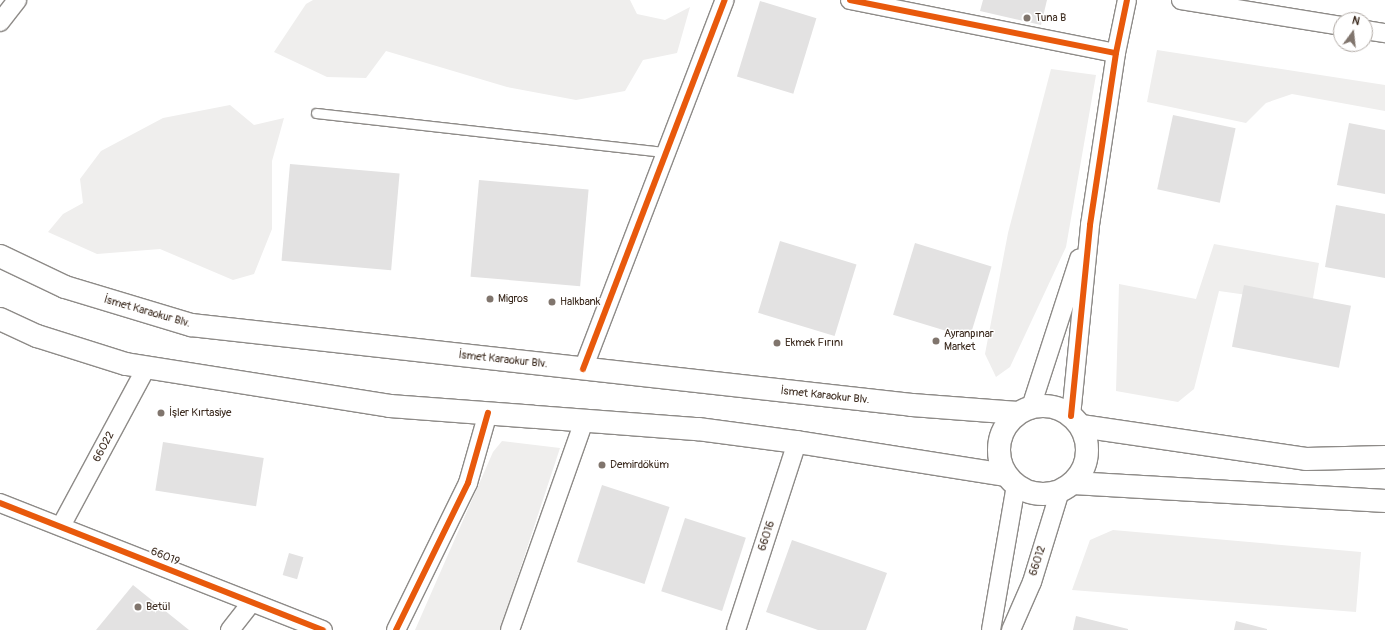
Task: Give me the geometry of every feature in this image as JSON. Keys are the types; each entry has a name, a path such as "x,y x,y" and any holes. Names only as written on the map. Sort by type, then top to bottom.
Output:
{"main road":[{"name":"İsmet Karaokur Blv.","path":"0,256 65,287 191,325 912,405 1025,410"},
{"path":"0,319 37,336 126,364 146,368 390,406 698,429 797,442 1011,480"},
{"path":"1385,457 1306,459 1076,421 1059,409 1045,406 1025,410 1008,422 1000,442 1000,462 1011,480 1030,493 1046,494 1067,487 1385,501"},
{"path":"1067,487 1082,470 1087,456 1086,441 1076,421"}],"street":[{"path":"0,22 16,0"},
{"path":"583,369 725,0"},
{"path":"850,0 1116,53"},
{"path":"1076,421 1090,225 1116,53 1127,0"},
{"path":"1181,0 1333,25"},
{"path":"1373,31 1385,33"},
{"path":"1025,410 1090,225"},
{"name":"66022","path":"61,526 146,368"},
{"path":"396,630 468,483 488,413"},
{"path":"510,630 584,421"},
{"name":"66016","path":"736,630 797,442"},
{"path":"991,630 1011,480"},
{"name":"66012","path":"1011,630 1032,582 1067,487"},
{"name":"66019","path":"0,503 61,526 251,603 323,630"},
{"path":"230,630 251,603"}],"lane":[{"path":"316,113 666,152"}],"shaded area":[{"path":"313,0 630,0 637,14 665,20 690,7 677,53 643,60 625,91 576,100 507,87 386,51 366,78 327,77 274,52 306,4"},
{"path":"1157,50 1385,85 1385,111 1292,94 1266,103 1246,123 1147,102"},
{"path":"1051,69 1096,75 1066,247 1010,367 996,377 985,354 1008,233"},
{"path":"230,105 254,125 284,118 272,161 272,229 254,274 233,280 160,249 97,254 48,232 63,214 83,203 80,179 101,151 163,118"},
{"path":"1214,244 1319,263 1312,304 1219,291 1194,389 1178,402 1116,391 1119,284 1196,299"},
{"path":"502,441 560,448 500,630 415,630 493,452"},
{"path":"1113,530 1361,552 1356,612 1072,590 1090,540"}],"building":[{"name":"Tuna B","path":"983,0 1047,0 1041,25 980,11"},
{"path":"760,1 816,18 793,94 737,77"},
{"path":"1173,115 1236,128 1220,203 1157,189"},
{"path":"1349,123 1385,130 1385,194 1337,185"},
{"path":"290,164 400,174 391,270 282,261"},
{"path":"479,180 589,190 580,286 471,277"},
{"path":"1336,205 1385,214 1385,278 1325,267"},
{"path":"780,241 857,264 835,336 758,313"},
{"path":"915,243 992,266 970,338 893,315"},
{"path":"1244,285 1351,306 1339,368 1232,347"},
{"path":"163,442 264,458 256,506 155,490"},
{"path":"602,485 670,507 644,584 577,562"},
{"path":"685,518 746,538 722,611 661,591"},
{"path":"792,540 887,573 866,630 818,630 766,612"},
{"path":"289,553 303,557 297,579 283,575"},
{"name":"Betül","path":"133,585 189,630 96,630"},
{"path":"1076,616 1128,629 1128,630 1073,630"},
{"path":"1236,621 1267,629 1267,630 1234,630"}],"cycle path":[{"path":"583,369 725,0"},
{"path":"850,0 1116,53"},
{"path":"1071,416 1090,225 1116,53 1127,0"},
{"path":"396,630 468,483 488,413"},
{"path":"0,503 323,630"}],"place":[{"name":"Tuna B","path":"1027,18"},
{"name":"Migros","path":"490,299"},
{"name":"Halkbank","path":"552,302"},
{"name":"Ayranpınar Market","path":"936,341"},
{"name":"Ekmek Fırını","path":"777,343"},
{"name":"İşler Kırtasiye","path":"161,413"},
{"name":"Demirdöküm","path":"602,465"},
{"name":"Betül","path":"138,607"}]}
